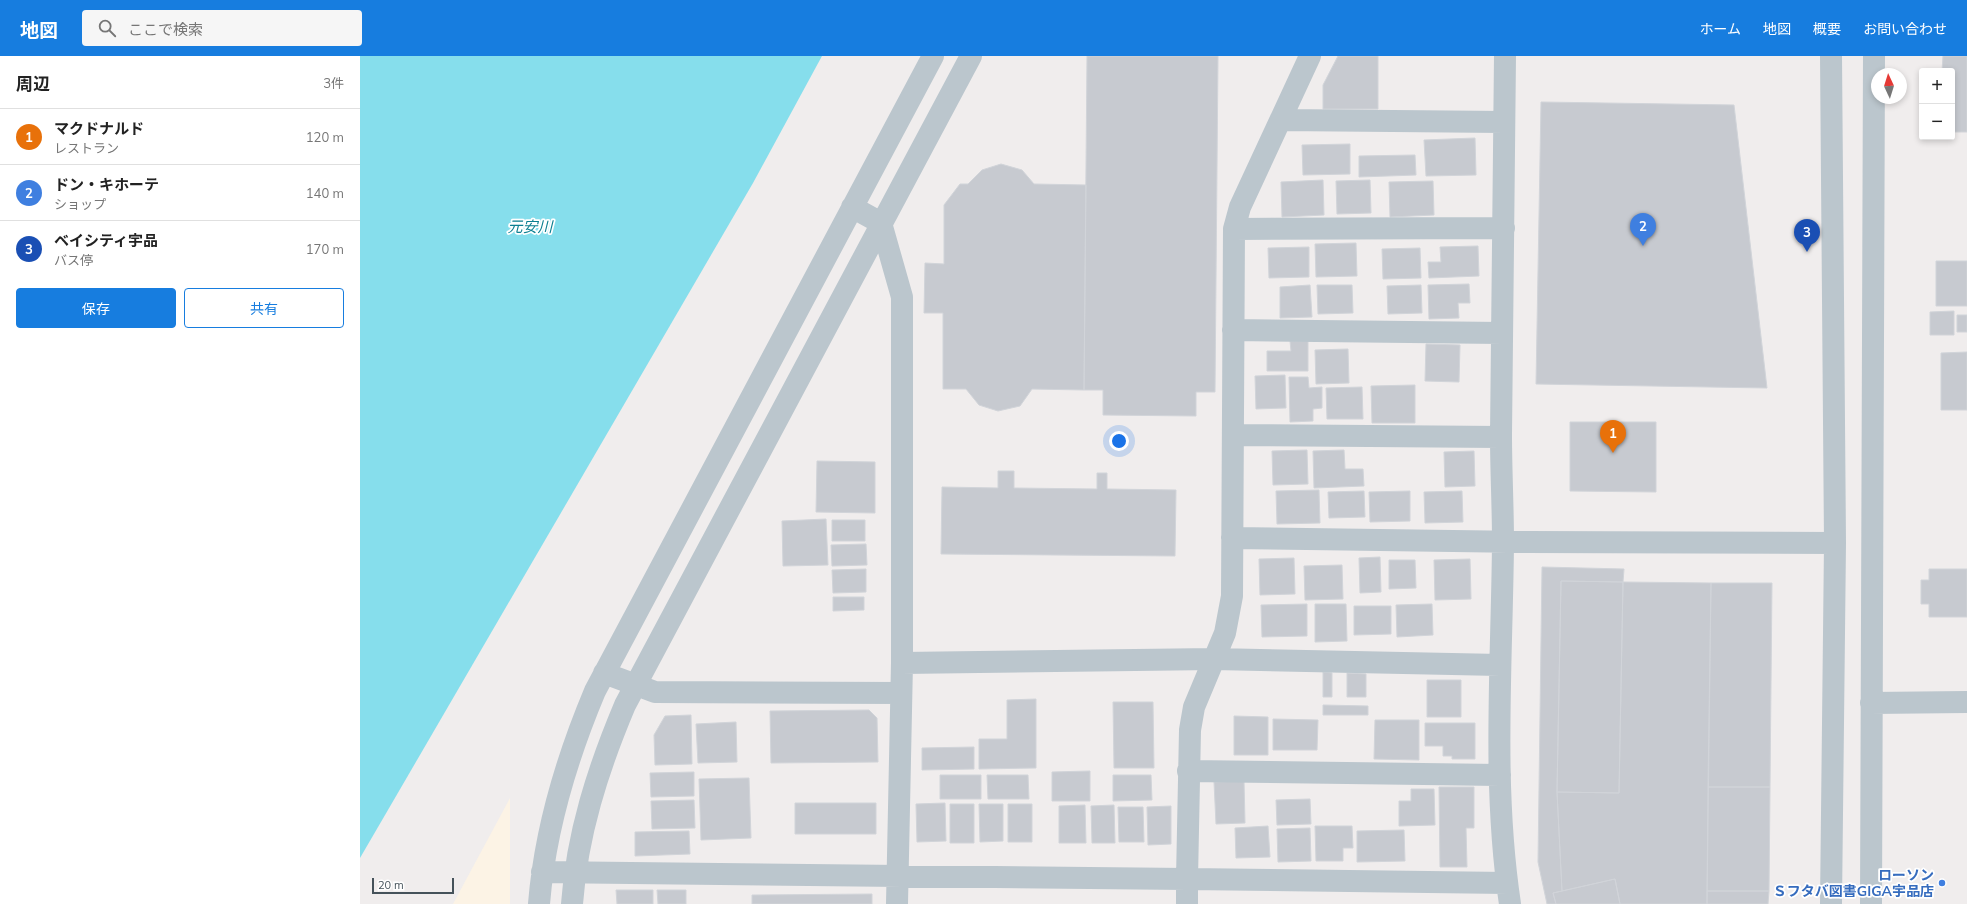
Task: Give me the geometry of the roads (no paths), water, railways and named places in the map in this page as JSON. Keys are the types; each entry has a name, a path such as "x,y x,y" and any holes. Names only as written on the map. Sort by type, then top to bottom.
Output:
{"street":[{"path":"539,904 542,872 554,806 565,767 579,728 604,673 933,56"},
{"path":"572,904 575,873 587,814 597,776 610,740 635,684 970,56"},
{"path":"1187,904 1188,771 1190,730 1194,707 1225,633 1232,596 1234,229 1240,207 1310,56"},
{"path":"542,872 1187,879 1509,894 1500,774 1500,665 1503,542 1501,437 1505,56"},
{"path":"1831,56 1835,543 1831,904"},
{"path":"1871,904 1874,56"},
{"path":"1281,120 1504,122"},
{"path":"852,207 881,223 902,297 902,663 897,904"},
{"path":"1234,229 1504,228"},
{"path":"1233,330 1502,332"},
{"path":"1233,435 1501,437"},
{"path":"1232,538 1503,542 1835,543"},
{"path":"902,663 1214,658 1500,665"},
{"path":"604,673 655,692 901,693"},
{"path":"1871,703 1967,702"},
{"path":"1188,771 1500,774"}],"water":[{"name":"元安川","path":"360,56 822,56 753,183 360,858"}],"place":[{"name":"ドン・キホーテ","path":"1643,246"},
{"name":"ベイシティ宇品","path":"1807,252"},
{"name":"マクドナルド","path":"1613,453"},
{"name":"ローソン Ｓフタバ図書GIGA宇品店","path":"1942,883"}]}
